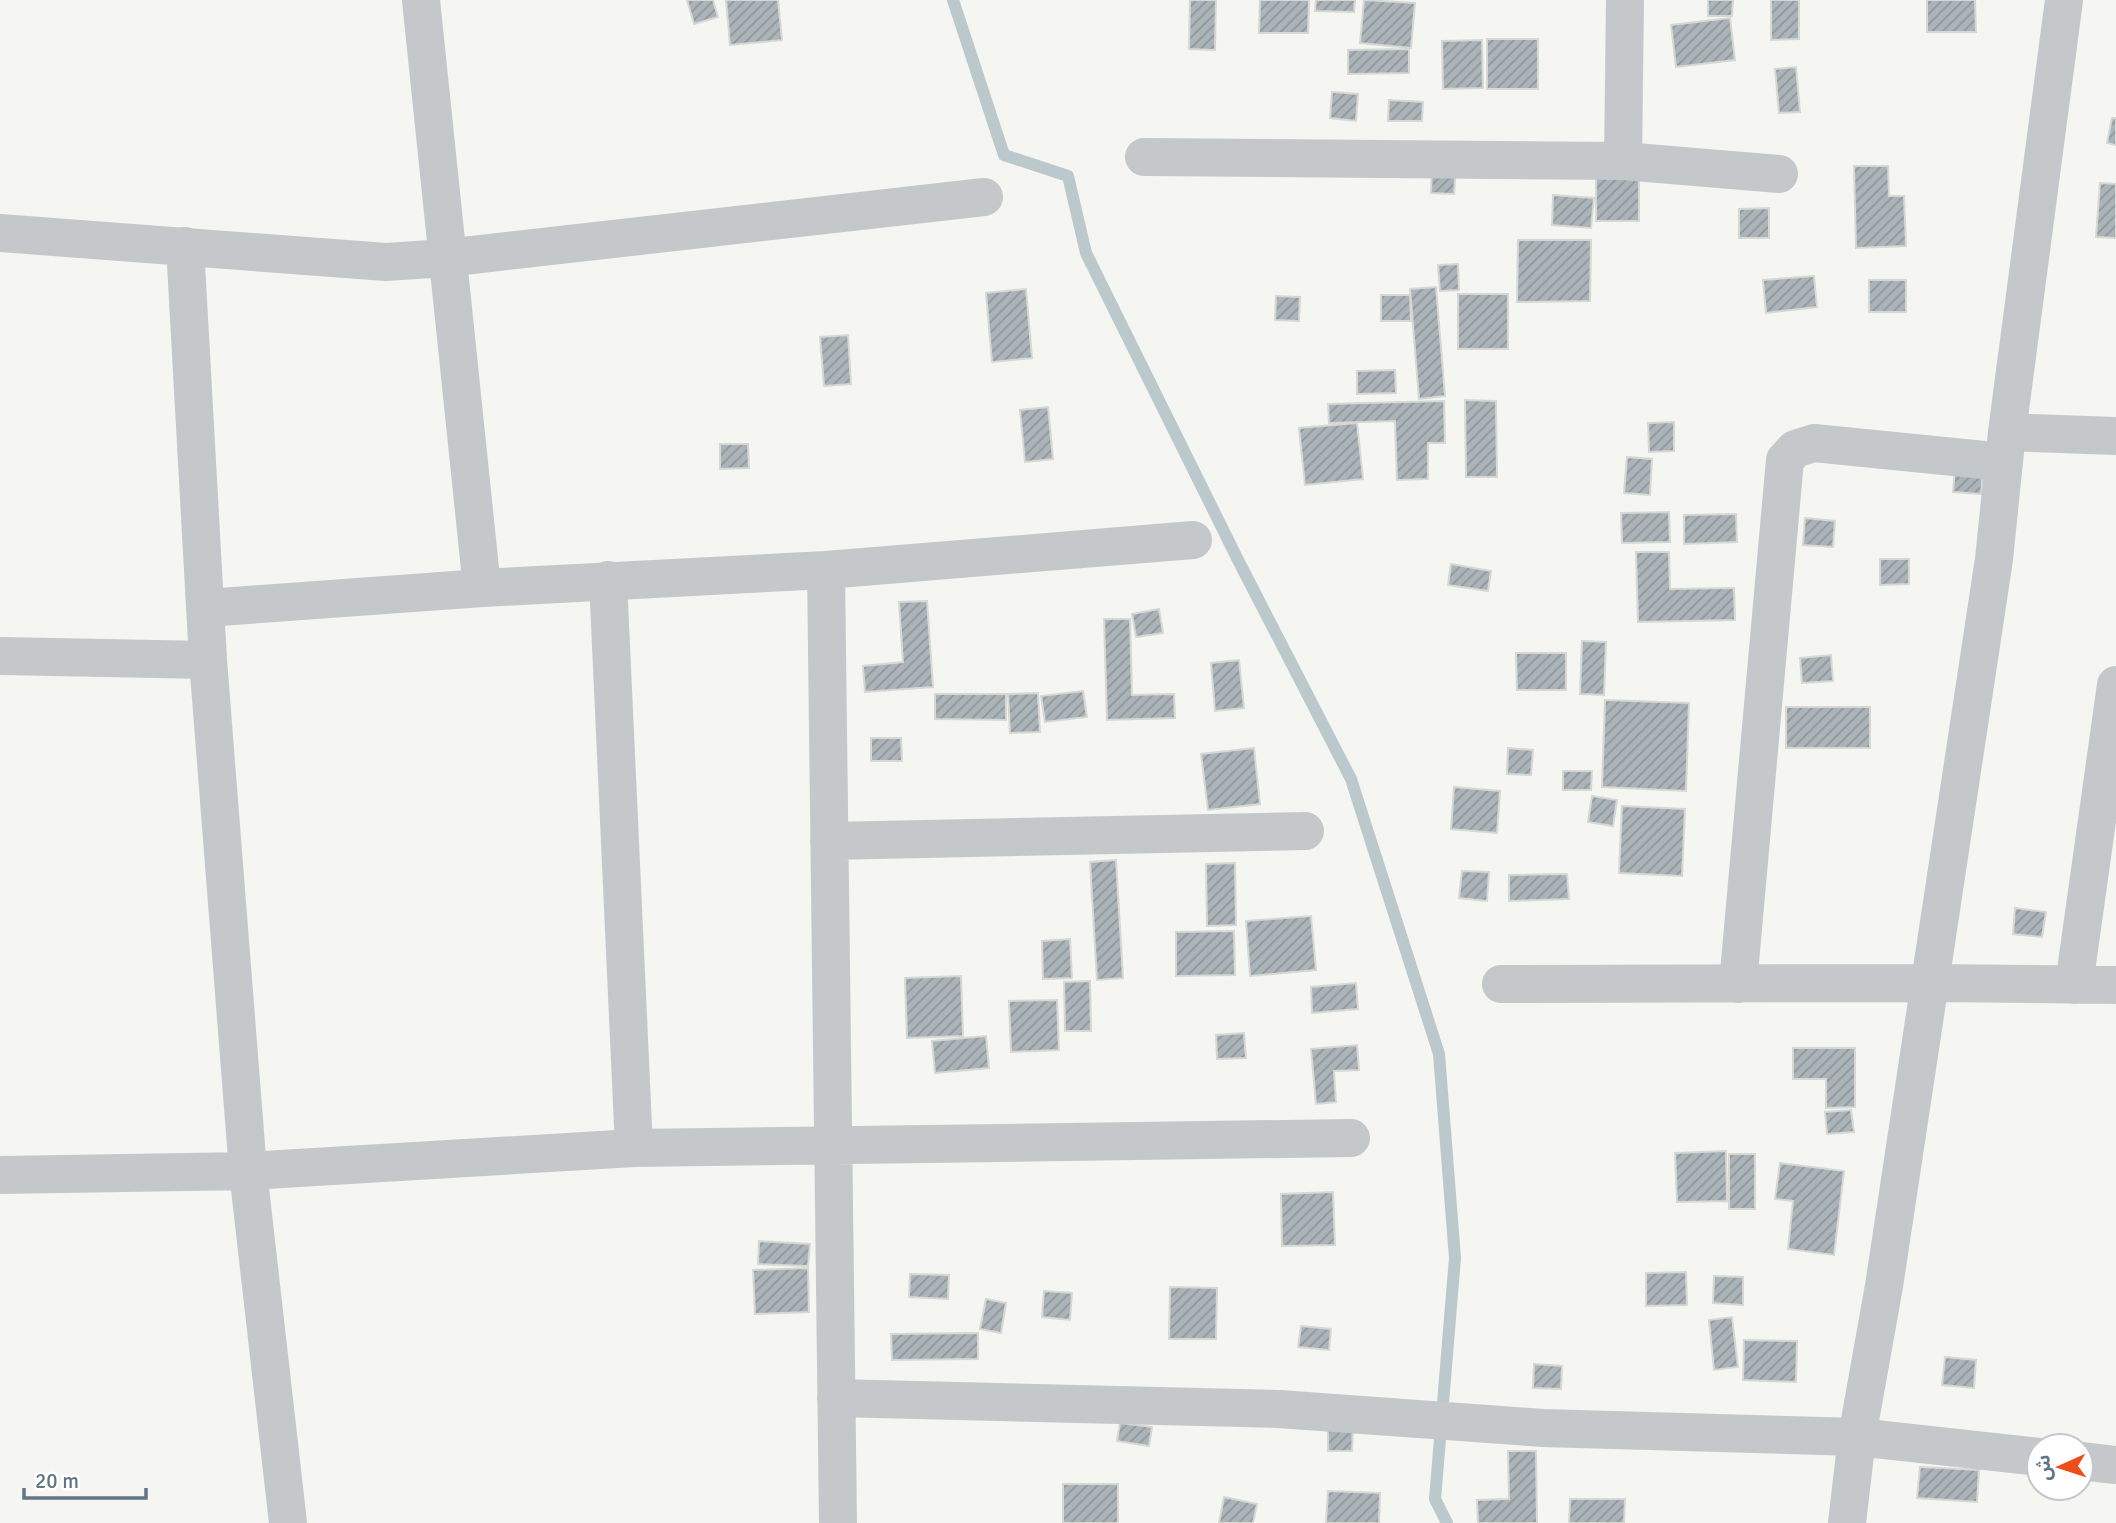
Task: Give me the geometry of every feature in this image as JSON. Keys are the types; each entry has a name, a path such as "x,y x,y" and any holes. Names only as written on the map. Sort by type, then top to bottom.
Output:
{"street":[{"path":"421,0 482,588"},
{"path":"1623,161 1625,0"},
{"path":"1847,1523 1857,1437 1884,1286 1994,559 2005,447 2064,0"},
{"path":"1144,157 1623,161 1779,174"},
{"path":"0,233 386,262 446,258 984,197"},
{"path":"185,246 208,660 248,1171 288,1523"},
{"path":"1738,984 1785,460 1795,449 1814,443 2005,447 2116,436"},
{"path":"206,608 608,580 826,570 1193,540"},
{"path":"826,570 838,1523"},
{"path":"608,580 634,1147"},
{"path":"0,656 208,660"},
{"path":"2074,985 2116,685"},
{"path":"829,841 1305,831"},
{"path":"1501,984 2116,985"},
{"path":"0,1175 248,1171 634,1147 1351,1138"},
{"path":"836,1398 1279,1409 1543,1428 1857,1437 2025,1455"},
{"path":"2095,1463 2116,1465"}],"building":[{"path":"687,0 713,0 718,17 694,24"},
{"path":"726,0 778,0 782,40 730,45"},
{"path":"1190,0 1216,0 1215,50 1189,49"},
{"path":"1260,0 1309,0 1308,33 1259,33"},
{"path":"1316,0 1355,0 1354,12 1315,11"},
{"path":"1364,0 1415,3 1411,48 1360,43"},
{"path":"1708,0 1733,0 1732,16 1708,16"},
{"path":"1771,0 1799,0 1799,39 1771,40"},
{"path":"1927,0 1975,0 1976,32 1927,32"},
{"path":"1730,18 1735,60 1676,67 1671,25"},
{"path":"1487,39 1538,39 1538,89 1487,89"},
{"path":"1482,40 1483,88 1443,89 1442,41"},
{"path":"1409,49 1409,73 1348,74 1348,50"},
{"path":"1796,67 1800,112 1779,113 1775,69"},
{"path":"1332,92 1358,94 1356,121 1330,118"},
{"path":"1389,100 1423,102 1422,121 1388,121"},
{"path":"2112,118 2116,118 2116,145 2107,143"},
{"path":"1432,166 1456,167 1454,194 1431,193"},
{"path":"1854,166 1888,166 1889,196 1904,196 1906,246 1856,248"},
{"path":"1596,177 1639,177 1639,221 1596,221"},
{"path":"2100,183 2116,184 2116,238 2096,237"},
{"path":"1553,195 1594,198 1591,228 1552,225"},
{"path":"1769,208 1769,238 1739,238 1739,209"},
{"path":"1518,240 1591,240 1590,301 1517,302"},
{"path":"1458,264 1459,290 1440,291 1438,265"},
{"path":"1814,276 1817,307 1766,313 1763,280"},
{"path":"1869,280 1906,280 1906,312 1869,312"},
{"path":"1436,287 1445,396 1419,399 1410,289"},
{"path":"1026,289 1032,358 992,362 986,293"},
{"path":"1458,294 1508,294 1508,349 1458,349"},
{"path":"1381,295 1410,295 1411,321 1381,321"},
{"path":"1276,296 1300,297 1299,321 1275,320"},
{"path":"848,335 851,384 824,386 820,337"},
{"path":"1395,370 1396,393 1357,394 1357,371"},
{"path":"1465,400 1496,401 1497,477 1466,477"},
{"path":"1444,401 1445,443 1428,443 1428,479 1397,480 1395,421 1329,423 1328,404"},
{"path":"1048,407 1053,459 1025,462 1020,410"},
{"path":"1674,422 1674,451 1649,452 1648,423"},
{"path":"1357,423 1363,479 1305,485 1299,428"},
{"path":"720,444 748,444 749,468 720,469"},
{"path":"1627,457 1652,459 1650,495 1624,493"},
{"path":"1955,467 1983,469 1981,494 1953,492"},
{"path":"1669,512 1670,542 1622,543 1621,513"},
{"path":"1736,514 1737,542 1684,544 1684,515"},
{"path":"1805,518 1835,521 1833,547 1803,545"},
{"path":"1636,552 1669,552 1670,589 1734,588 1735,620 1638,622"},
{"path":"1880,559 1909,559 1909,584 1880,585"},
{"path":"1451,564 1491,571 1488,591 1448,585"},
{"path":"927,601 933,687 865,692 863,666 903,662 899,602"},
{"path":"1159,609 1163,633 1136,637 1132,614"},
{"path":"1104,619 1130,619 1132,695 1174,694 1175,718 1107,720"},
{"path":"1582,641 1606,642 1604,695 1580,694"},
{"path":"1516,653 1566,653 1566,690 1517,690"},
{"path":"1831,655 1833,681 1802,683 1800,658"},
{"path":"1239,660 1244,708 1215,711 1211,663"},
{"path":"1083,691 1087,717 1045,722 1041,696"},
{"path":"1038,693 1040,732 1010,733 1008,694"},
{"path":"935,694 1006,694 1006,720 935,719"},
{"path":"1605,700 1689,703 1686,791 1602,787"},
{"path":"1786,707 1870,707 1870,748 1786,748"},
{"path":"871,738 901,738 902,761 871,761"},
{"path":"1254,748 1260,804 1208,810 1201,754"},
{"path":"1508,748 1533,750 1531,775 1507,774"},
{"path":"1563,771 1592,771 1591,790 1563,790"},
{"path":"1454,787 1500,791 1497,833 1451,829"},
{"path":"1592,796 1617,800 1613,826 1588,822"},
{"path":"1622,806 1685,809 1682,876 1619,873"},
{"path":"1116,860 1123,978 1097,980 1090,862"},
{"path":"1235,863 1236,925 1207,926 1206,864"},
{"path":"1462,871 1489,872 1487,901 1459,898"},
{"path":"1567,874 1569,899 1509,901 1509,875"},
{"path":"2015,908 2046,912 2042,937 2013,934"},
{"path":"1311,916 1316,970 1250,976 1246,921"},
{"path":"1234,931 1235,975 1176,976 1176,932"},
{"path":"1070,939 1072,978 1043,979 1042,941"},
{"path":"961,976 963,1036 907,1038 905,978"},
{"path":"1090,981 1091,1031 1065,1031 1064,982"},
{"path":"1356,983 1358,1009 1312,1013 1311,987"},
{"path":"1057,1000 1059,1050 1011,1052 1009,1001"},
{"path":"1244,1033 1246,1058 1217,1059 1216,1035"},
{"path":"986,1036 989,1068 935,1073 932,1041"},
{"path":"1357,1045 1359,1070 1334,1071 1336,1102 1316,1104 1311,1049"},
{"path":"1793,1048 1855,1048 1855,1107 1826,1108 1826,1079 1793,1079"},
{"path":"1851,1110 1854,1132 1827,1134 1825,1112"},
{"path":"1726,1151 1727,1201 1677,1202 1675,1153"},
{"path":"1729,1154 1755,1154 1755,1209 1729,1209"},
{"path":"1780,1163 1844,1171 1834,1255 1788,1249 1793,1201 1775,1199"},
{"path":"1333,1192 1335,1245 1282,1246 1281,1194"},
{"path":"759,1241 810,1244 808,1266 758,1264"},
{"path":"808,1268 809,1312 755,1314 753,1270"},
{"path":"1686,1272 1687,1305 1646,1306 1646,1273"},
{"path":"910,1274 949,1275 948,1299 909,1297"},
{"path":"1714,1276 1743,1277 1743,1305 1713,1303"},
{"path":"1170,1287 1217,1288 1216,1339 1169,1339"},
{"path":"1044,1291 1072,1293 1070,1320 1042,1317"},
{"path":"986,1299 1006,1303 1001,1333 980,1329"},
{"path":"1732,1317 1738,1367 1714,1370 1709,1320"},
{"path":"1301,1326 1331,1329 1329,1350 1298,1347"},
{"path":"978,1333 978,1359 892,1360 891,1334"},
{"path":"1744,1340 1797,1341 1796,1382 1743,1380"},
{"path":"1945,1357 1976,1360 1974,1388 1942,1385"},
{"path":"1534,1364 1562,1366 1561,1389 1533,1388"},
{"path":"1120,1423 1152,1427 1149,1446 1117,1441"},
{"path":"1328,1424 1353,1424 1352,1451 1328,1451"},
{"path":"1508,1451 1536,1451 1537,1523 1478,1523 1477,1500 1509,1499"},
{"path":"1920,1467 1979,1470 1977,1502 1917,1498"},
{"path":"1063,1484 1118,1484 1118,1523 1063,1523"},
{"path":"1328,1491 1380,1493 1379,1523 1326,1523"},
{"path":"1224,1497 1257,1504 1253,1523 1219,1523"},
{"path":"1570,1499 1625,1499 1624,1523 1569,1523"}],"waterway":[{"path":"953,0 1004,155 1068,176 1086,253 1237,558 1351,779 1439,1054 1455,1258 1435,1499 1447,1523"}]}
